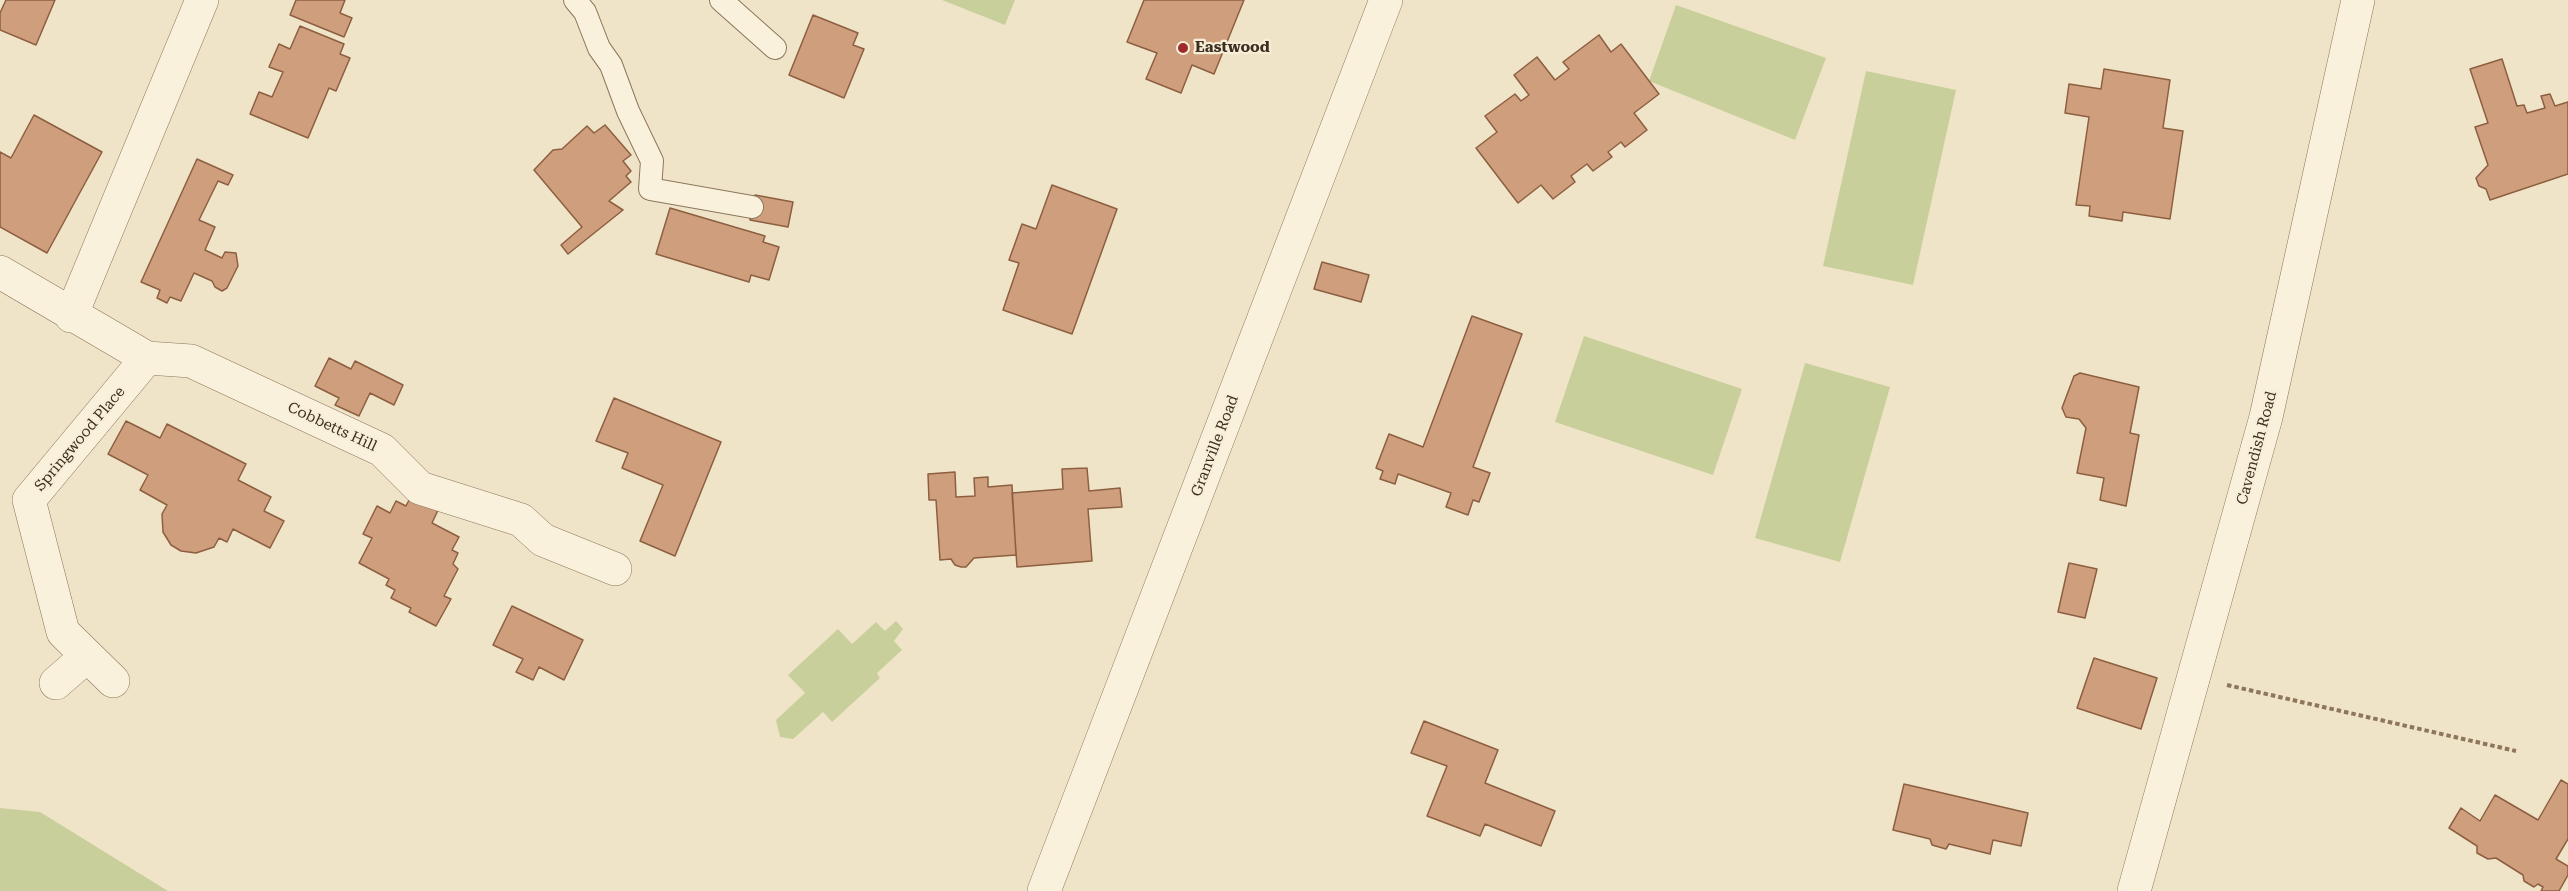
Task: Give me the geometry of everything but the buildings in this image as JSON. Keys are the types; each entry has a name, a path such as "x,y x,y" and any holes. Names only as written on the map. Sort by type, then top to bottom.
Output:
{"street":[{"path":"71,316 202,0"},
{"name":"Granville Road","path":"1044,891 1386,0"},
{"name":"Cavendish Road","path":"2134,891 2266,417 2358,0"},
{"name":"Cobbetts Hill","path":"0,272 71,316 147,358 190,361 382,450 420,489 520,520 543,540 615,569"},
{"name":"Springwood Place","path":"113,681 63,632 29,500 147,358"},
{"path":"56,683 87,656"}],"lane":[{"path":"575,0 585,12 599,48 611,65 628,111 652,161 650,189 752,207"},
{"path":"721,0 775,48"}],"path":[{"path":"2194,678 2516,751"}],"green space":[{"path":"942,0 1015,0 1005,25"},
{"path":"1676,5 1826,58 1795,140 1649,81"},
{"path":"1866,71 1956,90 1913,285 1823,266"},
{"path":"1584,336 1742,389 1713,475 1555,422"},
{"path":"1805,363 1890,387 1840,562 1755,538"},
{"path":"896,621 903,629 894,641 902,650 877,673 880,678 832,722 823,712 793,739 780,737 776,720 805,693 788,675 838,629 852,644 876,622 885,631"},
{"path":"0,808 40,812 168,891 0,891"}],"place":[{"name":"Eastwood","path":"1183,48"}]}
